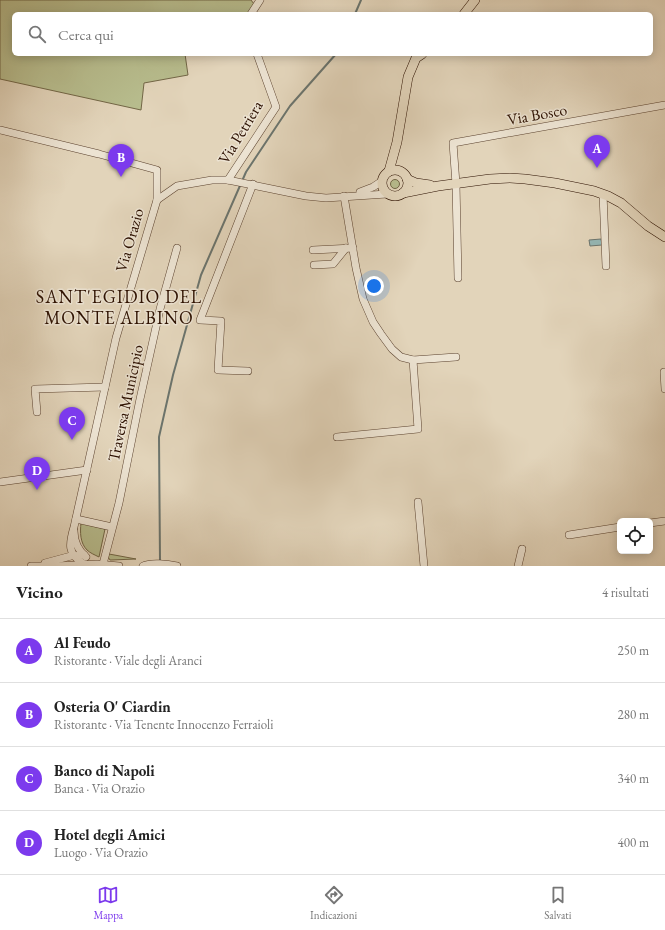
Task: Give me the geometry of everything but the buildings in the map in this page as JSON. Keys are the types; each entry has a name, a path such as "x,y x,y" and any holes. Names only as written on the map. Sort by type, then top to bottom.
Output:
{"main road":[{"path":"466,12 475,0"},
{"path":"389,172 397,142 408,77 416,58 419,56"},
{"path":"397,142 396,159 400,171 407,179 407,187 403,193"},
{"path":"400,171 396,170 389,172 383,177 383,188 388,194 395,196 438,186 490,179 525,179 578,187 603,194 620,203 648,226 663,234"},
{"path":"407,179 416,183 438,186"}],"street":[{"path":"252,12 260,0"},
{"name":"Via Petriera","path":"228,180 276,107 257,56"},
{"name":"Via Bosco","path":"456,184 453,143 665,105"},
{"path":"0,130 157,170 157,200"},
{"name":"Via Orazio","path":"70,545 116,338 157,200 177,186 212,180 228,180 253,184"},
{"path":"346,196 368,190 382,181"},
{"path":"248,371 218,370 221,321 200,320 253,184 306,196 326,198 388,194"},
{"path":"456,184 458,278"},
{"path":"603,194 606,266"},
{"path":"346,196 349,248 363,299 373,322 392,349 401,357 412,360 456,357"},
{"name":"Traversa Municipio","path":"100,564 112,528 160,309 177,248"},
{"path":"313,250 349,248"},
{"path":"314,265 333,264 349,248"},
{"path":"338,438 418,429 412,360"},
{"path":"665,372 665,389"},
{"path":"37,412 35,389 105,386"},
{"path":"0,482 87,470"},
{"path":"418,502 424,566"},
{"path":"653,523 665,521"},
{"path":"84,564 76,558 79,554 74,536 75,523 112,528"},
{"path":"569,535 617,527"},
{"path":"70,545 72,552 100,564"},
{"path":"54,564 70,545"},
{"path":"518,566 522,549"},
{"path":"54,564 79,554"},
{"path":"30,566 54,564 100,564 119,566"},
{"path":"147,565 177,566"}],"green space":[{"path":"0,0 251,0 254,4 248,12 12,12 12,56 185,56 188,75 144,83 141,110 0,79"},
{"path":"393,180 397,180 399,184 397,188 393,188 391,186 391,182"},
{"path":"81,523 105,529 99,557 88,551 83,544"},
{"path":"109,554 136,559 110,560 108,557"}],"water":[{"path":"601,239 602,245 590,246 589,240"}],"waterway":[{"path":"356,12 361,0"},
{"path":"160,561 159,437 173,375 201,275 246,172 290,106 334,56"}],"place":[{"name":"Al Feudo","path":"597,168"},
{"name":"Osteria O' Ciardin","path":"121,177"},
{"name":"Banco di Napoli","path":"72,440"},
{"name":"Hotel degli Amici","path":"37,490"}],"district":[{"name":"SANT'EGIDIO DEL MONTE ALBINO","path":"119,307"}]}
